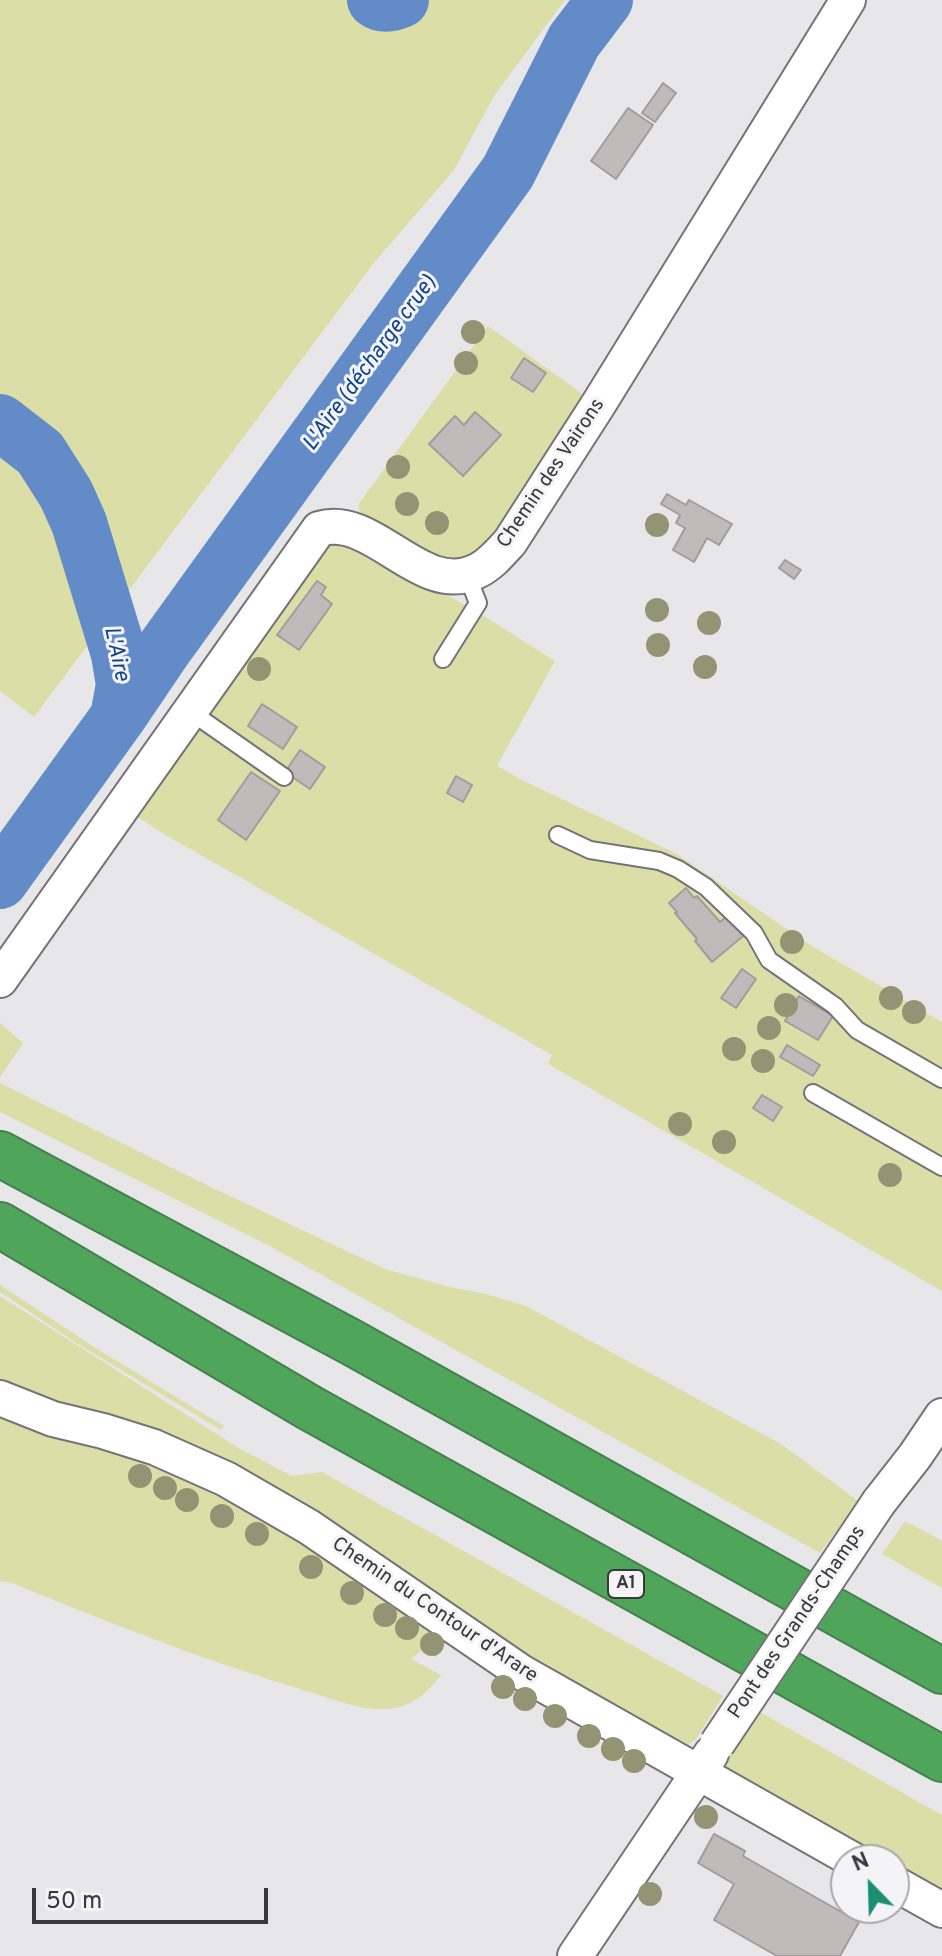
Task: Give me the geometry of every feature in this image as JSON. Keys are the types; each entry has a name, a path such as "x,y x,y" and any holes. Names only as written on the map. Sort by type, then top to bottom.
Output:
{"highway":[{"path":"0,1154 351,1342 942,1671"},
{"name":"A1","path":"0,1225 310,1408 942,1759"}],"street":[{"name":"Chemin des Vairons","path":"467,575 487,565 510,542 848,0"},
{"path":"0,980 319,529 330,526 361,533 435,574 467,575"},
{"name":"Chemin du Contour d'Arare","path":"0,1398 53,1419 154,1447 226,1479 309,1527 521,1672 830,1847"},
{"name":"Pont des Grands-Champs","path":"575,1956 879,1502 942,1416"},
{"path":"910,1892 942,1910"}],"lane":[{"path":"443,659 478,603 467,575"},
{"path":"191,712 284,777"},
{"path":"558,835 590,850 659,861 678,869 706,887 754,933 769,960 835,1006 857,1030 942,1079"},
{"path":"813,1093 942,1167"}],"green space":[{"path":"0,0 565,0 494,96 454,170 373,264 34,717 0,691"},
{"path":"488,326 588,398 497,540 470,561 448,567 363,524 358,505"},
{"path":"352,542 479,613 555,661 497,766 677,854 810,945 942,1022 942,1291 548,1064 552,1055 136,816 330,545"},
{"path":"0,1023 23,1043 0,1077"},
{"path":"0,1083 385,1269 526,1306 781,1444 858,1501 820,1553 266,1244 0,1112"},
{"path":"0,1285 224,1426 221,1430 78,1344 0,1292"},
{"path":"0,1296 240,1449 292,1476 322,1472 723,1696 696,1739 682,1750 127,1422 35,1396 0,1379"},
{"path":"0,1398 154,1447 457,1628 436,1657 422,1650 411,1659 441,1675 423,1695 406,1705 388,1709 353,1706 197,1655 0,1581"},
{"path":"905,1521 942,1541 942,1588 882,1554"},
{"path":"758,1711 942,1815 942,1895 910,1877 910,1844 851,1844 722,1771 723,1762"}],"building":[{"path":"663,83 676,93 655,122 642,113"},
{"path":"628,108 653,125 616,179 591,161"},
{"path":"524,358 546,373 533,392 511,378"},
{"path":"475,412 501,435 463,476 429,444 455,416 464,425"},
{"path":"667,494 686,505 689,500 732,524 719,545 707,538 694,562 673,550 685,528 676,523 680,515 661,504"},
{"path":"785,560 801,570 794,579 779,568"},
{"path":"317,581 326,587 321,595 332,604 299,650 277,635"},
{"path":"262,704 297,727 283,749 248,726"},
{"path":"300,750 325,767 310,789 285,772"},
{"path":"251,772 280,791 246,840 218,820"},
{"path":"456,776 472,785 463,802 447,793"},
{"path":"686,888 720,922 727,916 743,936 712,962 669,903"},
{"path":"742,969 756,979 736,1008 721,998"},
{"path":"799,996 833,1016 818,1040 785,1021"},
{"path":"787,1045 820,1065 813,1076 780,1057"},
{"path":"762,1095 782,1107 773,1121 753,1108"},
{"path":"714,1834 745,1851 743,1856 830,1906 830,1924 858,1924 840,1956 777,1956 714,1920 734,1884 698,1863"}],"waterway":[{"name":"L'Aire","path":"375,0 388,4 401,0"},
{"name":"L'Aire (décharge crue)","path":"118,717 508,172 574,41 605,0"},
{"name":"L'Aire","path":"0,422 40,453 66,494 79,523 119,654 124,685 118,717 0,881"}]}
